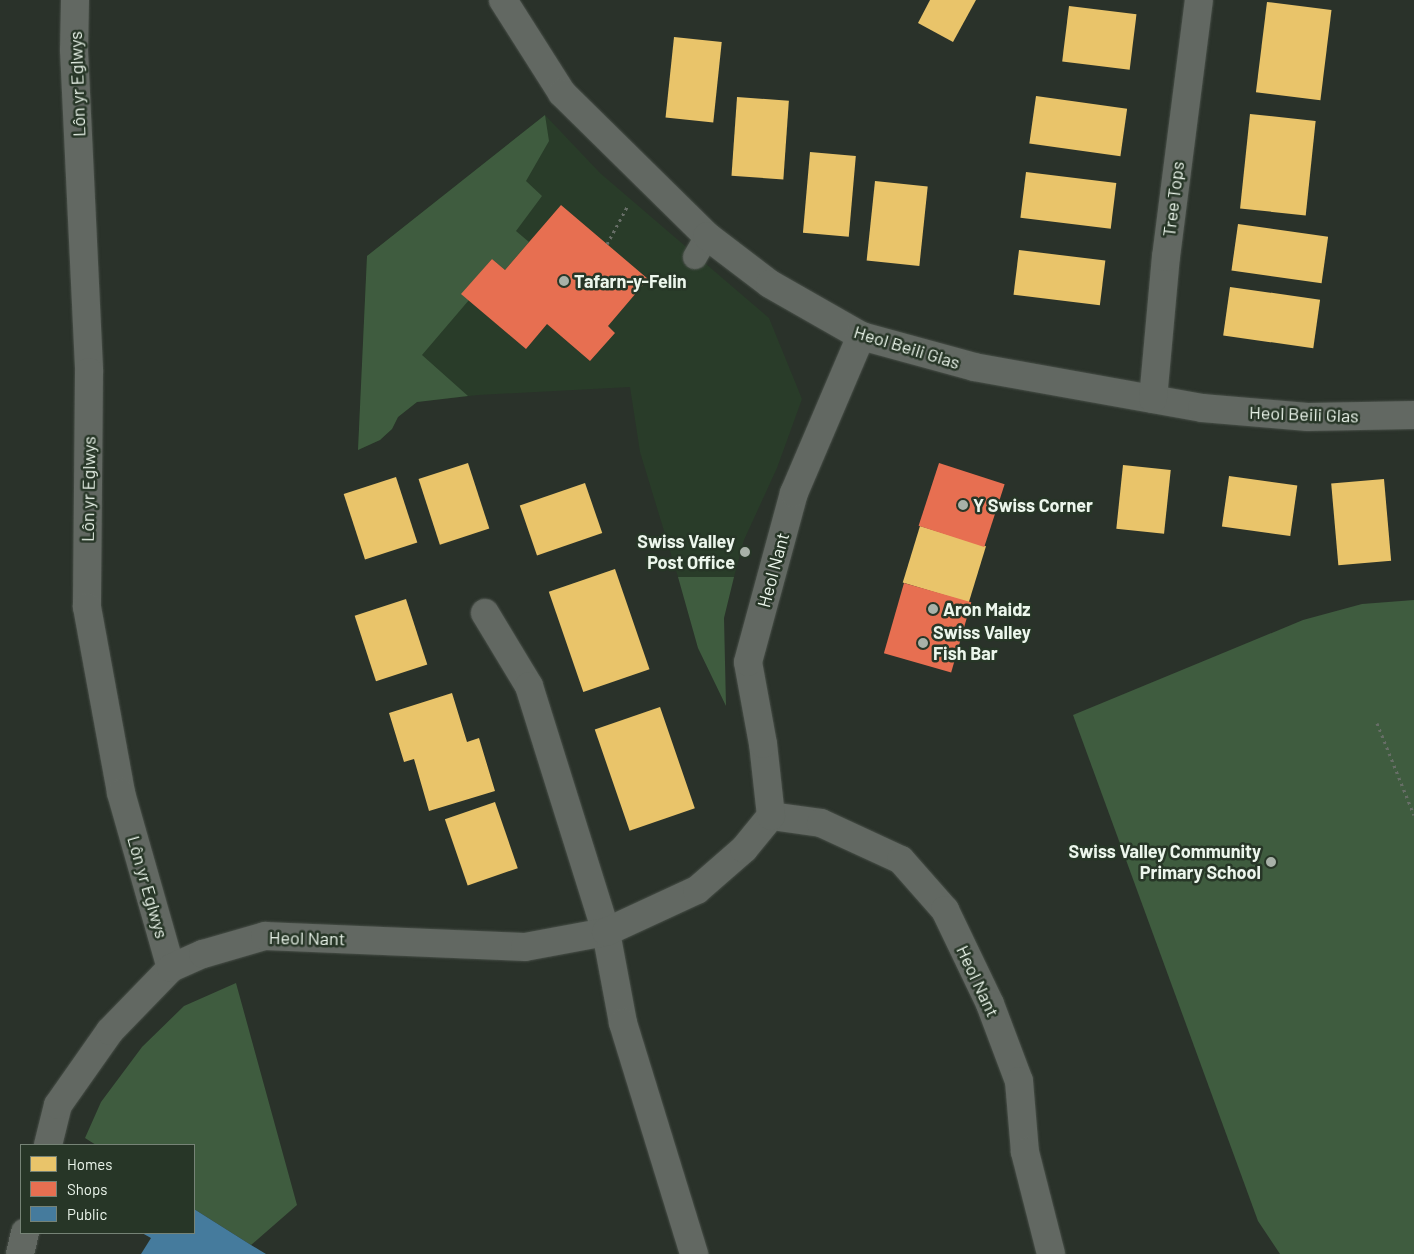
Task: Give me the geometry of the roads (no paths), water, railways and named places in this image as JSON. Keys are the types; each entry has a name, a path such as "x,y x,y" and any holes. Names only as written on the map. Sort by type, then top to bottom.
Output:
{"street":[{"name":"Lôn yr Eglwys","path":"75,0 74,50 89,372 87,607 120,793 171,968"},
{"name":"Heol Beili Glas","path":"503,0 562,93 701,247 861,336 974,367 1202,408 1308,417 1414,415"},
{"name":"Tree Tops","path":"1153,400 1166,257 1199,0"},
{"name":"Heol Nant","path":"48,1144 58,1105 110,1030 171,968 203,954 265,936 525,947 606,932 697,890 744,849 771,816 764,744 748,662 794,493 861,336"},
{"path":"485,613 528,686 606,932 623,1023 694,1254"},
{"name":"Heol Nant","path":"771,816 821,823 901,860 945,910 990,1004 1019,1081 1025,1152 1050,1254"},
{"path":"20,1254 26,1234"}],"place":[{"name":"Tafarn-y-Felin","path":"564,281"},
{"name":"Y Swiss Corner","path":"963,505"},
{"name":"Swiss Valley Post Office","path":"745,552"},
{"name":"Aron Maidz","path":"933,609"},
{"name":"Swiss Valley Fish Bar","path":"923,643"},
{"name":"Swiss Valley Community Primary School","path":"1271,862"}]}
